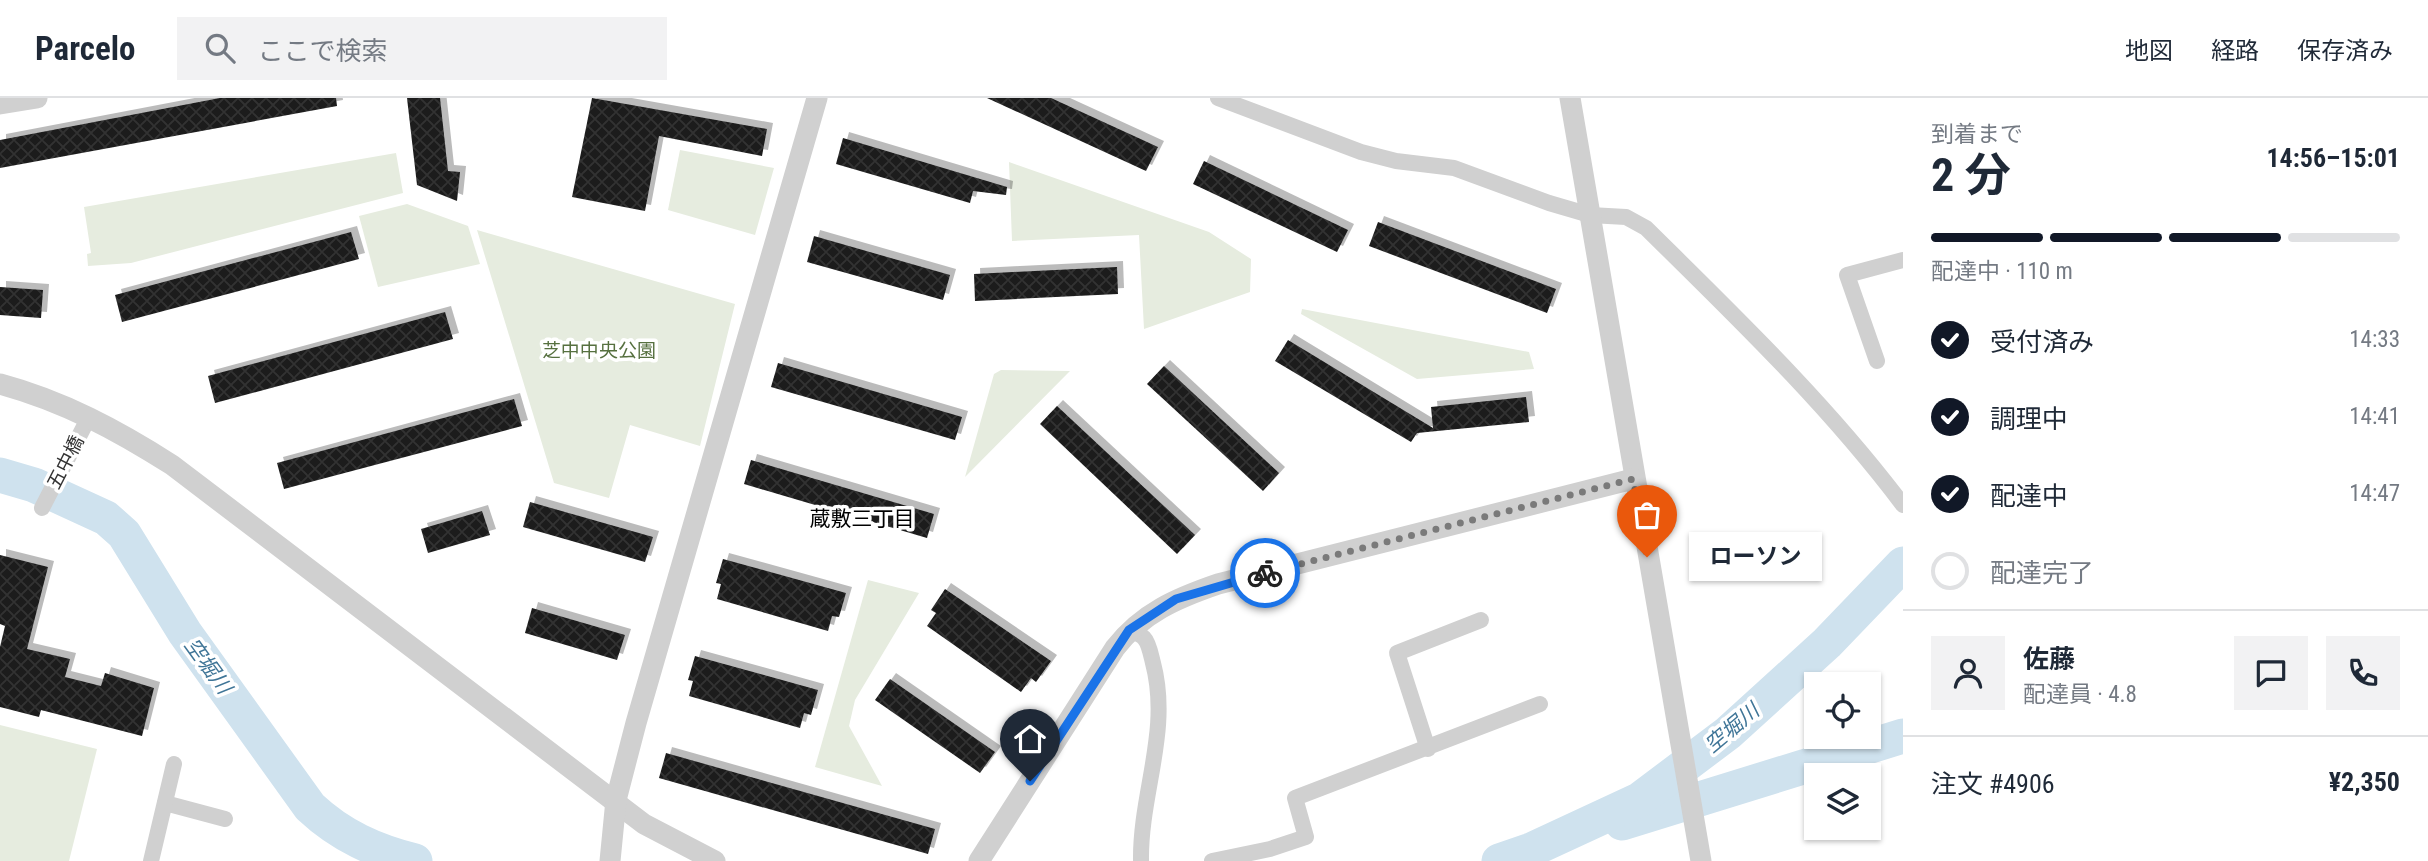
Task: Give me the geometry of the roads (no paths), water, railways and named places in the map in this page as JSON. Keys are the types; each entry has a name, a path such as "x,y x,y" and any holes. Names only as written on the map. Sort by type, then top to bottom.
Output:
{"street":[{"path":"3,102 37,98"},
{"path":"610,861 616,800 817,98"},
{"path":"1218,98 1361,152 1396,161 1454,168 1590,215 1626,218 1646,228 1807,388 1901,498"},
{"path":"1570,98 1633,479 1701,861"},
{"path":"1877,361 1847,275 1903,260"},
{"path":"0,384 89,416 172,465 616,800 644,824 715,861"},
{"name":"五中橋","path":"42,508 89,416"},
{"path":"979,861 1129,630 1176,599 1218,584 1633,479"},
{"path":"1428,749 1397,653 1481,620"},
{"path":"1129,630 1144,638 1150,651 1158,683 1161,719 1141,831 1142,861"},
{"path":"1212,861 1270,849 1306,837 1295,797 1428,749 1540,704"},
{"path":"151,861 174,764"},
{"path":"165,803 225,819"}],"waterway":[{"name":"空堀川","path":"0,475 34,485 106,518 124,534 185,633 310,807 359,841 415,861"},
{"name":"空堀川","path":"1499,861 1531,850 1639,800 1728,733 1827,643 1903,564"},
{"name":"空堀川","path":"1622,823 1903,736"}],"place":[{"name":"ローソン","path":"1647,557"}],"district":[{"name":"蔵敷三丁目","path":"862,519"}],"park label":[{"name":"芝中中央公園","path":"599,350"}]}
